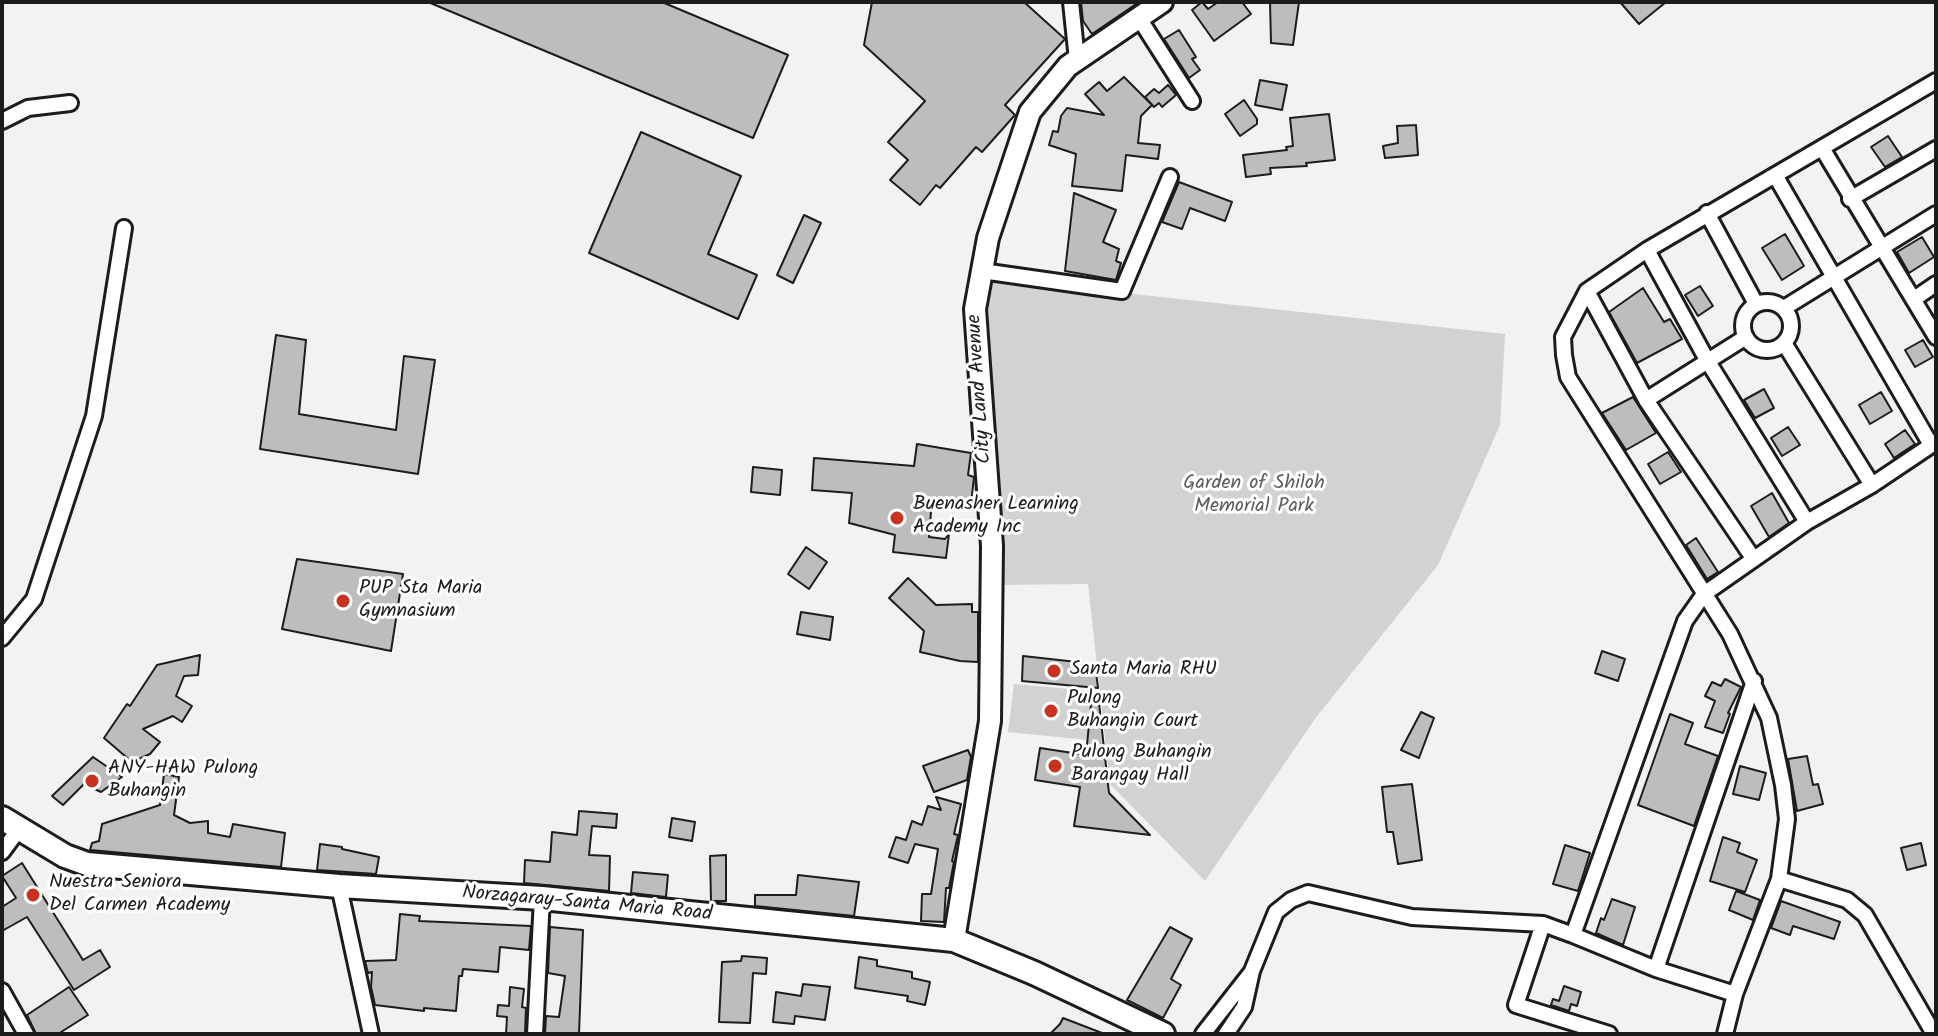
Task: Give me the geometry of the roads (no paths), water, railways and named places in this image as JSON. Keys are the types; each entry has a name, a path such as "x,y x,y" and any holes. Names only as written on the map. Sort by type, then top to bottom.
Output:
{"main road":[{"name":"Norzagaray-Santa Maria Road","path":"10,823 65,856 87,864 339,886 542,898 954,940 1034,973 1163,1034"}],"street":[{"path":"1071,2 1077,60"},
{"name":"City Land Avenue","path":"954,940 990,721 992,546 975,309 988,238 1030,112 1068,66 1162,2"},
{"path":"1139,18 1192,101"},
{"path":"1725,1034 1735,994 1779,879 1787,819 1769,718 1730,634 1568,377 1563,337 1587,291 1707,213 1936,81"},
{"path":"2,121 28,108 70,103"},
{"path":"1822,148 1936,337"},
{"path":"1850,199 1936,149"},
{"path":"1573,935 1685,621 1704,594 1807,522 1872,485 1933,444 1775,175"},
{"path":"982,271 1122,291 1170,177"},
{"path":"1707,213 1756,304"},
{"path":"1784,308 1936,214"},
{"path":"2,638 34,599 94,416 124,228"},
{"path":"1647,250 1707,360 1807,522"},
{"path":"1914,299 1936,284"},
{"path":"1587,291 1646,400 1753,558"},
{"path":"1770,302 1784,308 1791,330 1784,343 1763,349 1750,343 1744,330 1745,315 1756,304 1770,302"},
{"path":"1646,400 1746,337"},
{"path":"1784,343 1872,485"},
{"path":"1656,969 1754,681"},
{"path":"2,852 10,823"},
{"path":"1779,879 1847,900 1865,915 1934,1034"},
{"path":"339,886 371,1034"},
{"path":"1226,1034 1244,1007 1252,971 1276,912 1291,900 1308,893 1412,917 1543,924 1656,969 1735,994"},
{"path":"535,1034 542,898"},
{"path":"1543,924 1516,1005 1609,1034"},
{"path":"1203,1034 1252,971"},
{"path":"2,991 26,1034"}],"place":[{"name":"Buenasher Learning Academy Inc","path":"897,518"},
{"name":"PUP Sta Maria Gymnasium","path":"343,601"},
{"name":"Santa Maria RHU","path":"1054,671"},
{"name":"Pulong Buhangin Court","path":"1051,711"},
{"name":"Pulong Buhangin Barangay Hall","path":"1055,766"},
{"name":"ANY-HAW Pulong Buhangin","path":"92,781"},
{"name":"Nuestra Seniora Del Carmen Academy","path":"33,895"}],"park label":[{"name":"Garden of Shiloh Memorial Park","path":"1254,496"}]}
